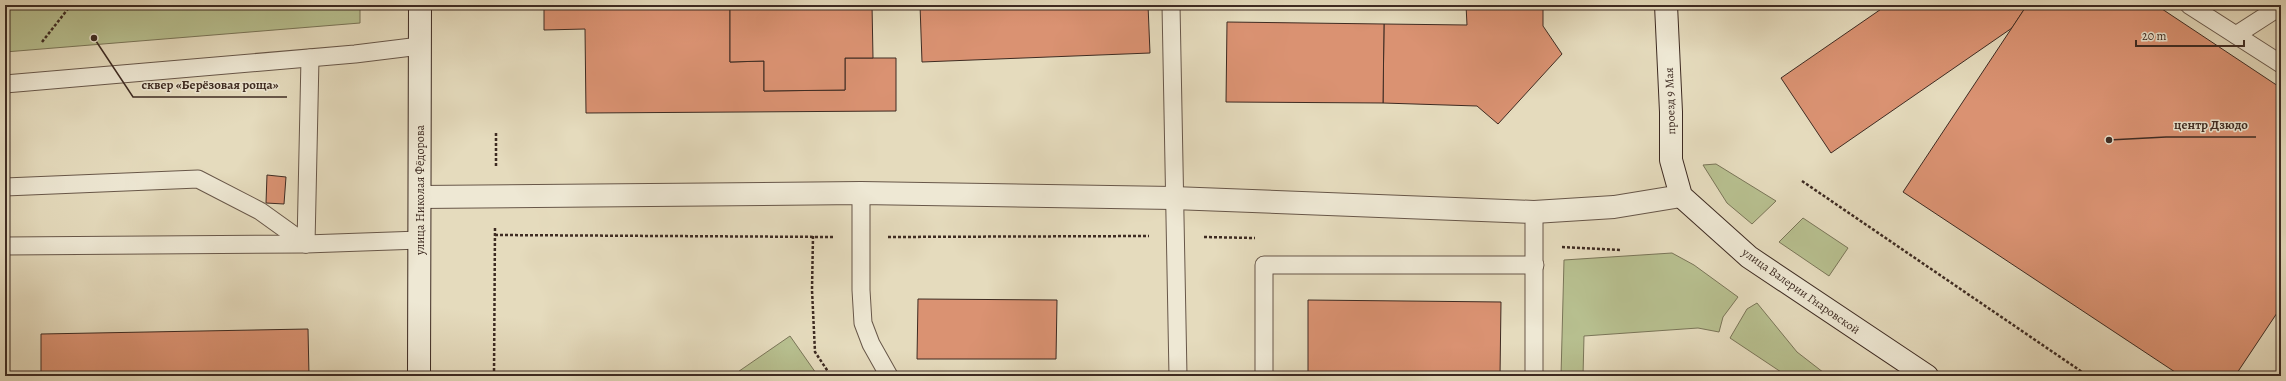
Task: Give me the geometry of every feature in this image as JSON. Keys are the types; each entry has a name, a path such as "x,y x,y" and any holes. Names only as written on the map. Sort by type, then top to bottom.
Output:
{"street":[{"name":"улица Николая Фёдорова","path":"419,376 420,5"},
{"name":"проезд 9 Мая","path":"1666,5 1671,112 1671,160 1681,196"},
{"path":"420,197 861,193 1173,198 1534,212 1614,207 1681,196"},
{"name":"улица Валерии Гнаровской","path":"1681,196 1748,257 1927,376"}],"lane":[{"path":"1171,5 1173,198 1178,376"},
{"path":"2189,5 2281,64"},
{"path":"2236,35 2281,6"},
{"path":"5,84 310,58 420,46"},
{"path":"306,244 310,58"},
{"path":"5,187 198,179 260,211 306,244"},
{"path":"861,193 863,323 871,344 890,376"},
{"path":"1534,212 1534,376"},
{"path":"5,246 306,244 420,240"},
{"path":"1264,376 1264,265 1535,265"}],"path":[{"path":"42,42 71,5"},
{"path":"1802,181 2088,376"},
{"path":"494,376 495,236 1175,236 1263,239"},
{"path":"813,236 812,290 815,352 831,376"},
{"path":"1534,245 1620,250"}],"green space":[{"path":"5,5 360,5 360,23 5,52"},
{"path":"1716,164 1776,201 1752,224 1727,203 1703,165"},
{"path":"1803,218 1848,248 1829,276 1779,242"},
{"path":"1672,253 1694,265 1738,297 1723,317 1719,332 1698,328 1584,336 1583,376 1561,376 1564,260"},
{"path":"1757,303 1797,352 1828,376 1787,376 1730,338 1747,309"},
{"path":"790,336 818,376 732,376"}],"building":[{"path":"544,5 730,5 730,62 764,61 764,91 845,90 845,58 896,58 896,111 586,113 585,29 544,30"},
{"path":"730,5 872,5 873,58 845,58 845,90 764,91 764,61 730,62"},
{"path":"920,5 1148,5 1150,53 922,62"},
{"path":"1466,5 1543,5 1543,26 1562,54 1498,124 1477,106 1383,103 1384,24 1467,25"},
{"path":"1887,5 2027,5 2012,28 1831,153 1781,78"},
{"path":"2027,5 2156,5 2281,88 2281,307 2235,376 2181,376 1903,192"},
{"path":"1227,22 1384,24 1383,103 1226,102"},
{"path":"267,175 286,177 284,204 266,203"},
{"path":"918,299 1057,300 1056,359 917,359"},
{"path":"1308,300 1501,302 1500,376 1308,376"},
{"path":"308,329 309,376 41,376 41,334"}],"place":[{"name":"сквер «Берёзовая роща»","path":"94,38"},
{"name":"центр Дзюдо","path":"2109,140"}]}
